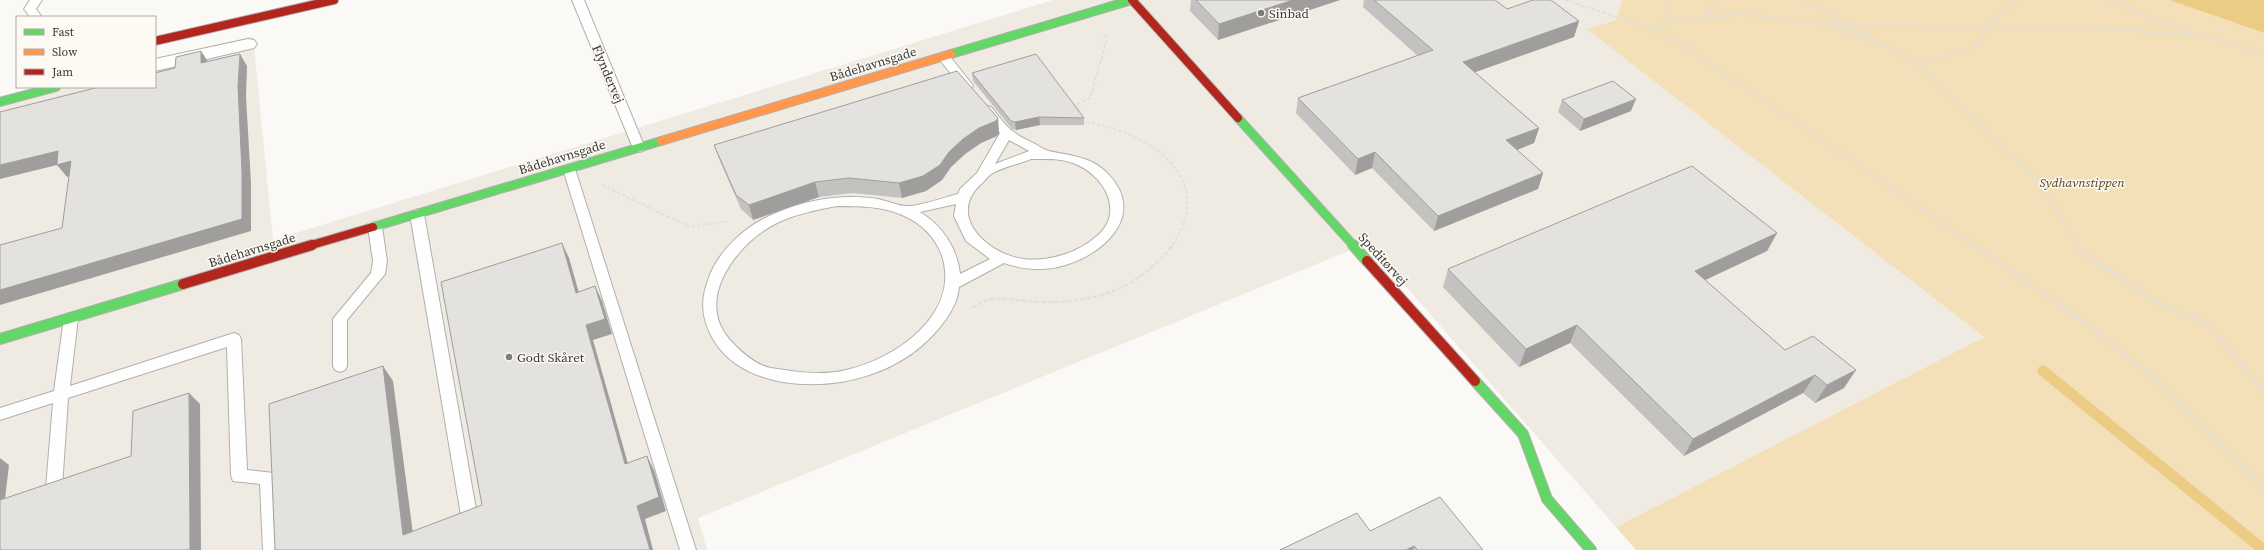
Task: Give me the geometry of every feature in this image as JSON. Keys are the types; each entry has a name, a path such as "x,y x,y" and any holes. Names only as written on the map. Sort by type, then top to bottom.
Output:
{"street":[{"name":"Bådehavnsgade","path":"0,339 1132,0"},
{"name":"Speditørvej","path":"1132,0 1523,434 1547,499 1591,550"},
{"path":"156,41 331,1"},
{"path":"156,65 248,44"},
{"path":"0,102 42,89"}],"lane":[{"path":"35,16 30,9 36,0"},
{"name":"Flyndervej","path":"578,0 639,148"},
{"path":"944,57 1007,133 1044,155"},
{"path":"983,172 1005,161 1030,155 1044,155 1079,160 1099,171 1112,186 1118,204 1114,223 1102,240 1081,254 1055,262 1027,264 1000,259 980,248 966,233 959,216 962,198 970,184 983,172 1007,133"},
{"path":"569,169 688,550"},
{"path":"907,211 962,198"},
{"path":"837,201 874,202 907,211 928,224 943,241 952,261 954,283 944,312 921,340 887,362 846,376 803,380 764,372 733,355 714,330 709,302 716,273 736,246 764,224 800,209 837,201"},
{"path":"417,214 469,515"},
{"path":"340,366 340,319 378,274 380,261 374,227"},
{"path":"954,283 1000,259"},
{"path":"54,488 61,394 71,318"},
{"path":"0,414 234,338 239,476 268,478 271,550"}],"path":[{"path":"1566,0 1652,28 1688,48 2085,322 2152,376 2264,488"},
{"path":"1666,22 1666,8 1671,0"},
{"path":"1706,16 1717,0"},
{"path":"1804,0 1875,41 1908,57 1918,65 2032,175 2039,188 2052,203 2076,245 2083,253 2158,303 2202,322 2211,328 2220,336 2242,367 2264,392"},
{"path":"1918,65 1922,60 1970,49 1984,36 1988,26 2014,4 2016,0"},
{"path":"2106,0 2193,34 2236,44 2264,53"},
{"path":"1066,109 1090,98 1107,38 1088,13"},
{"path":"1652,28 1666,22 1706,16 1742,14 1851,26 2074,27 2134,32 2193,34"},
{"path":"1823,24 1875,41"},
{"path":"1077,104 1084,122 1078,121"},
{"path":"569,169 690,227 733,220"}],"shaded area":[{"path":"1053,0 1622,0 1616,20 1588,29 1984,337 1616,527 1368,243 698,518 707,550 0,550 0,96 33,88 156,88 156,59 253,36 273,240"},
{"path":"2169,0 2264,0 2264,33"}],"green space":[{"name":"Sydhavnstippen","path":"1622,0 2169,0 2264,33 2264,550 1636,550 1616,527 1984,337 1587,29 1616,20"}],"building":[{"path":"1196,0 1293,0 1219,24"},
{"path":"1374,0 1495,0 1507,9 1533,0 1551,0 1579,21 1463,62 1539,128 1506,140 1543,173 1438,216 1375,152 1358,159 1298,98 1433,50"},
{"path":"201,51 201,63 240,54 238,86 242,172 242,219 0,290 0,245 62,228 71,161 57,165 58,151 0,165 0,112 95,88 156,88 156,73 175,68 176,57"},
{"path":"1036,54 1084,118 1039,117 1015,122 1011,121 972,73"},
{"path":"957,71 998,118 996,121 979,128 963,139 949,152 940,165 923,176 899,183 849,178 815,182 749,205 736,195 714,145"},
{"path":"1613,81 1636,99 1584,119 1562,100"},
{"path":"1692,166 1777,233 1695,271 1785,350 1813,336 1856,370 1827,385 1815,375 1693,439 1577,325 1526,349 1448,269"},
{"path":"562,243 576,293 595,286 605,319 586,325 625,464 647,456 659,497 637,506 650,550 275,550 269,404 383,366 403,535 482,505 441,282"},
{"path":"189,393 190,550 0,550 0,500 131,456 133,411"},
{"path":"1440,497 1483,550 1418,550 1414,546 1406,550 1280,550 1357,513 1370,531"}],"waterway":[{"path":"2043,371 2264,550"}],"traffic: fast":[{"path":"951,54 1132,0"},
{"path":"0,102 52,88"},
{"path":"1238,118 1367,261"},
{"path":"373,227 661,141"},
{"path":"0,339 183,284"},
{"path":"1475,381 1523,434 1547,499 1591,550"}],"traffic: slow":[{"path":"661,141 951,54"}],"traffic: jam":[{"path":"156,41 334,0"},
{"path":"1132,0 1238,118"},
{"path":"183,284 373,227"},
{"path":"1367,261 1475,381"}],"place":[{"name":"Sinbad","path":"1261,13"},
{"name":"Godt Skåret","path":"509,357"}]}
